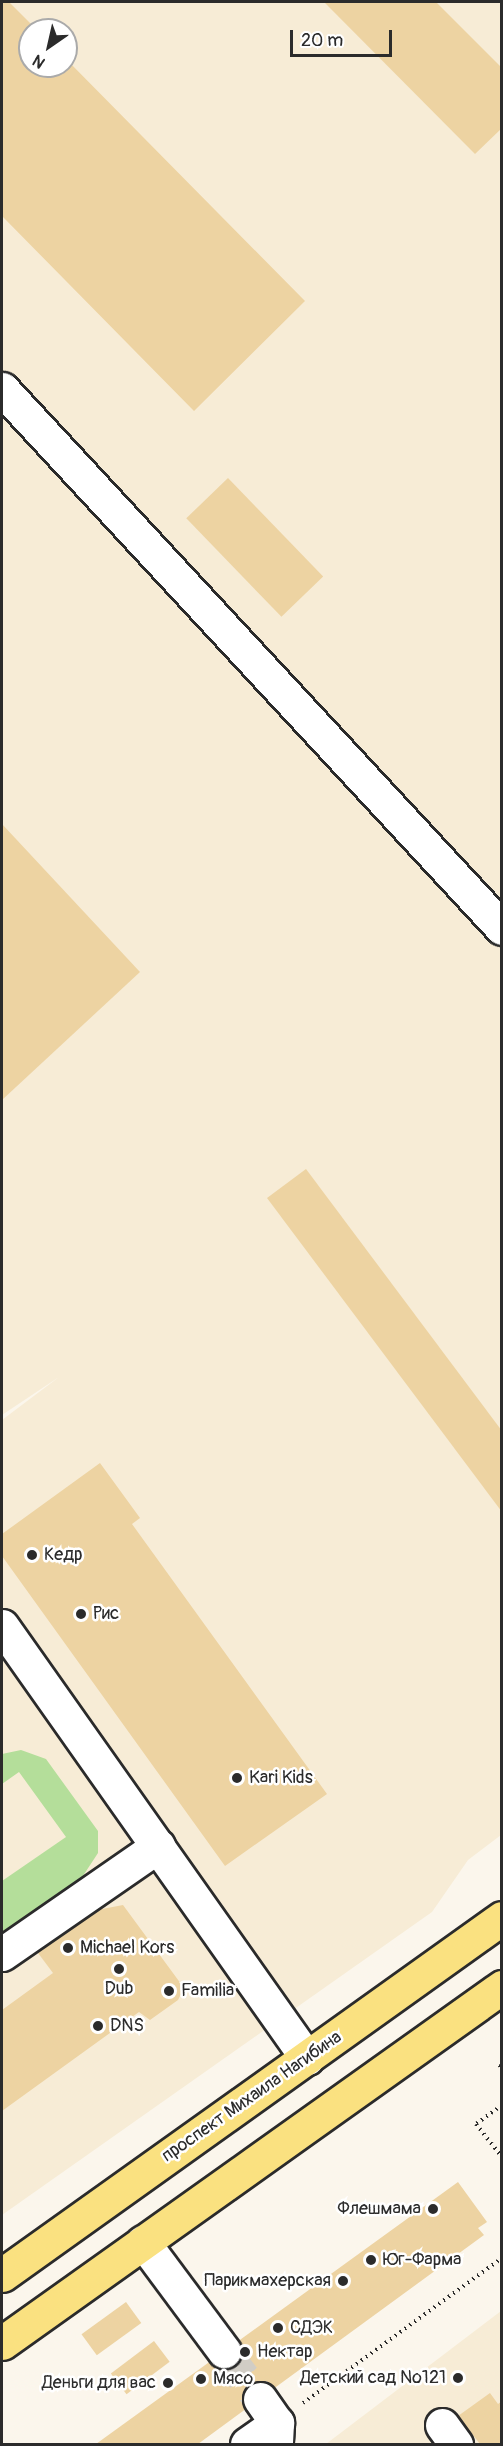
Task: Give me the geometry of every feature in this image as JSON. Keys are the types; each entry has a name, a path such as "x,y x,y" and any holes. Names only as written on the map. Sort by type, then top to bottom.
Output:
{"main road":[{"name":"проспект Михаила Нагибина","path":"2,2275 501,1918"},
{"path":"2,2343 501,1987"}],"lane":[{"path":"2,389 501,928"},
{"path":"2,1626 308,2058"},
{"path":"2,1954 158,1846"},
{"path":"143,2242 224,2351"},
{"path":"247,2445 271,2422"}],"path":[{"path":"501,2105 476,2124 501,2157"},
{"path":"271,2422 501,2258"}],"shaded area":[{"path":"2,2 501,2 501,1835 468,1860 432,1912 2,2215 2,1420 59,1377 2,1415"},
{"name":"Детский сад №121","path":"501,2311 501,2444 326,2444"}],"green space":[{"path":"21,1750 46,1759 98,1831 98,1853 75,1888 2,1940 2,1881 66,1837 19,1772 2,1784 2,1754"}],"building":[{"path":"2,2 9,2 25,18 18,18 18,78 78,78 78,71 305,301 194,411 2,216"},
{"path":"324,2 436,2 502,68 502,128 475,154"},
{"path":"228,478 323,577 281,617 186,518"},
{"path":"2,824 140,972 2,1100"},
{"path":"306,1169 502,1431 502,1512 267,1198"},
{"path":"100,1463 140,1518 132,1524 327,1794 225,1866 2,1556 2,1534"},
{"path":"123,1905 184,1988 178,2000 150,2020 139,2012 2,2111 2,2010 53,1973 35,1949 95,1907 97,1910"},
{"path":"458,2182 487,2222 478,2228 484,2235 198,2444 96,2444"},
{"path":"126,2302 141,2323 97,2355 82,2334"},
{"path":"154,2341 170,2362 127,2394 111,2373"},
{"path":"490,2393 498,2404 502,2401 502,2444 480,2444 458,2416"}],"tunnel":[{"path":"224,2351 260,2399"}],"place":[{"name":"Кедр","path":"32,1555"},
{"name":"Рис","path":"81,1614"},
{"name":"Kari Kids","path":"237,1778"},
{"name":"Michael Kors","path":"68,1948"},
{"name":"Dub","path":"119,1969"},
{"name":"Familia","path":"169,1991"},
{"name":"DNS","path":"98,2026"},
{"name":"Флешмама","path":"433,2209"},
{"name":"Юг-Фарма","path":"371,2260"},
{"name":"Парикмахерская","path":"343,2281"},
{"name":"СДЭК","path":"278,2328"},
{"name":"Нектар","path":"245,2352"},
{"name":"Детский сад №121","path":"458,2378"},
{"name":"Мясо","path":"201,2379"},
{"name":"Деньги для вас","path":"168,2383"}]}
